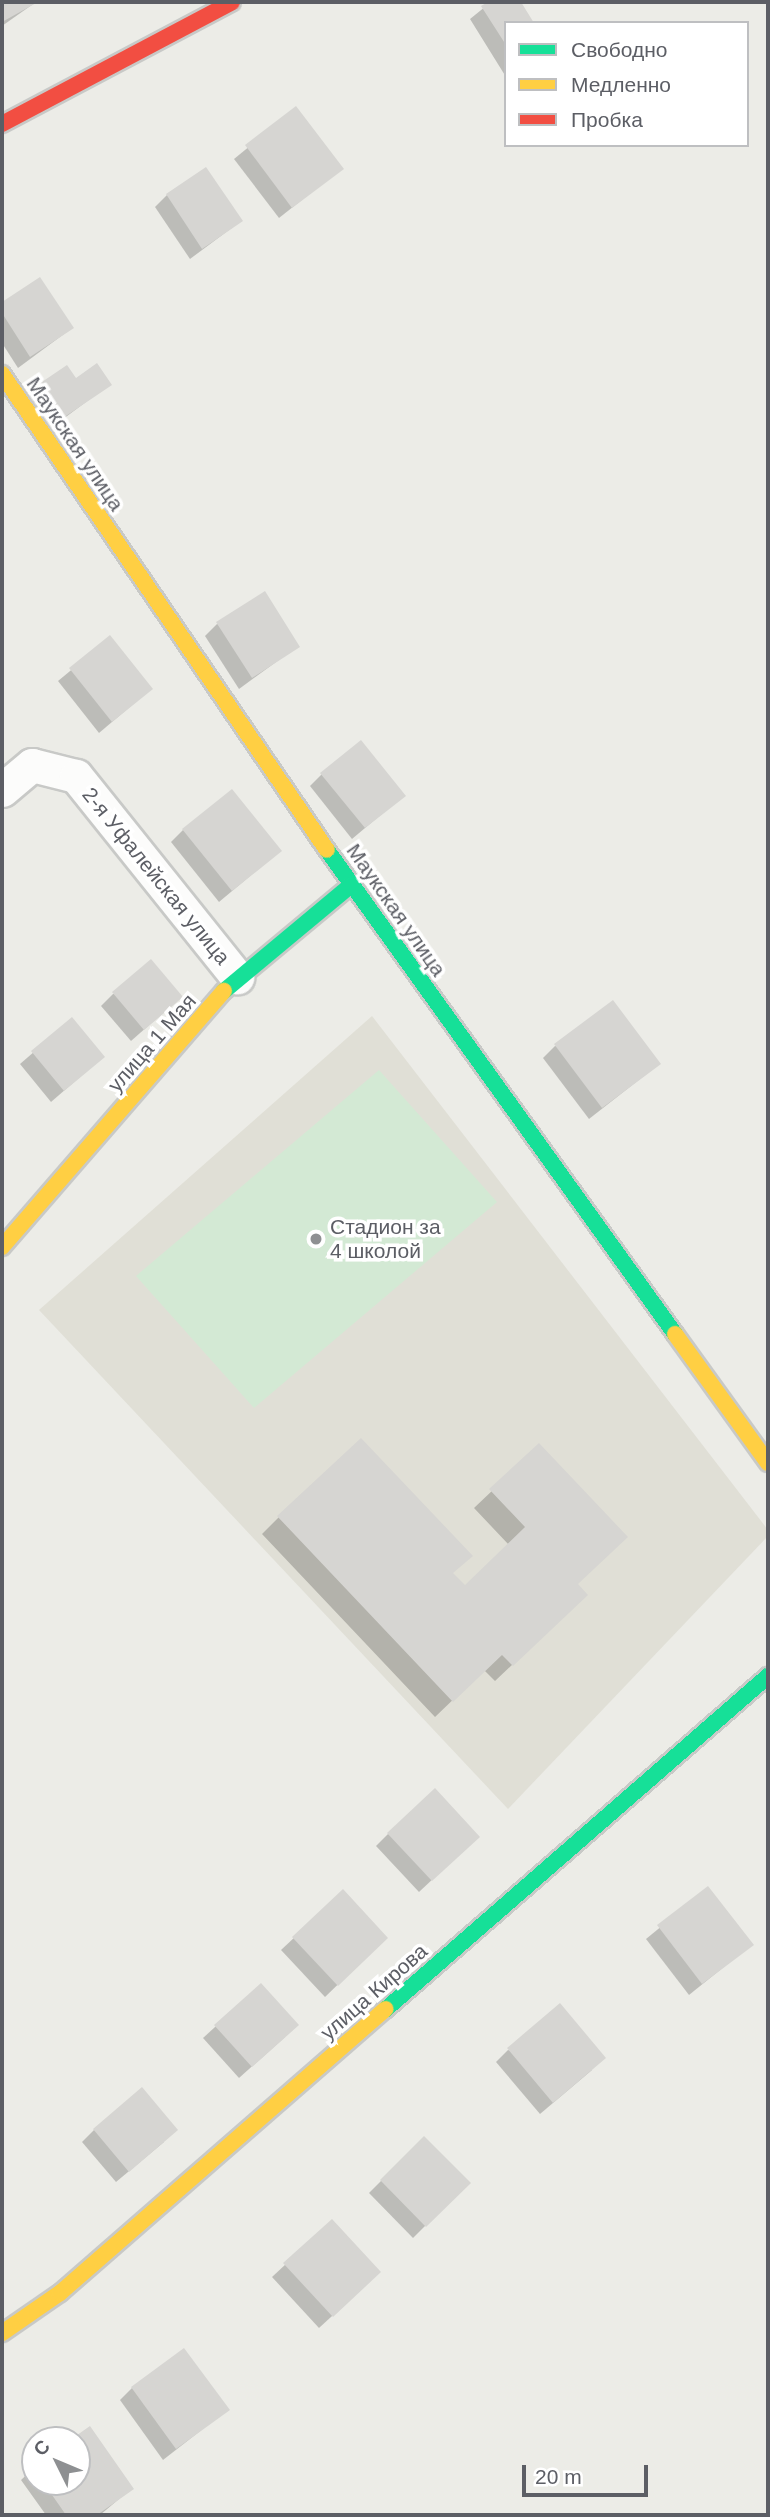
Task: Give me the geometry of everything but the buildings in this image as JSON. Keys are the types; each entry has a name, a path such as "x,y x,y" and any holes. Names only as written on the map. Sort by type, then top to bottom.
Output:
{"street":[{"path":"2,124 232,2"},
{"name":"Маукская улица","path":"2,374 351,885 768,1463"},
{"name":"2-я Уфалейская улица","path":"2,790 32,765 76,776 237,977"},
{"name":"улица 1 Мая","path":"2,1247 237,977 351,885"},
{"name":"улица Кирова","path":"2,2333 60,2293 768,1676"}],"shaded area":[{"path":"372,1016 768,1530 768,1536 508,1809 39,1310"}],"green space":[{"name":"Стадион за 4 школой","path":"379,1070 497,1202 254,1408 136,1276"}],"traffic: fast":[{"path":"327,850 675,1334"},
{"path":"224,991 351,885"},
{"path":"386,2009 768,1676"}],"traffic: slow":[{"path":"2,374 327,850"},
{"path":"2,1247 224,991"},
{"path":"675,1334 768,1463"},
{"path":"2,2333 60,2293 386,2009"}],"traffic: jam":[{"path":"2,124 232,2"}],"place":[{"name":"Стадион за 4 школой","path":"316,1239"}]}
